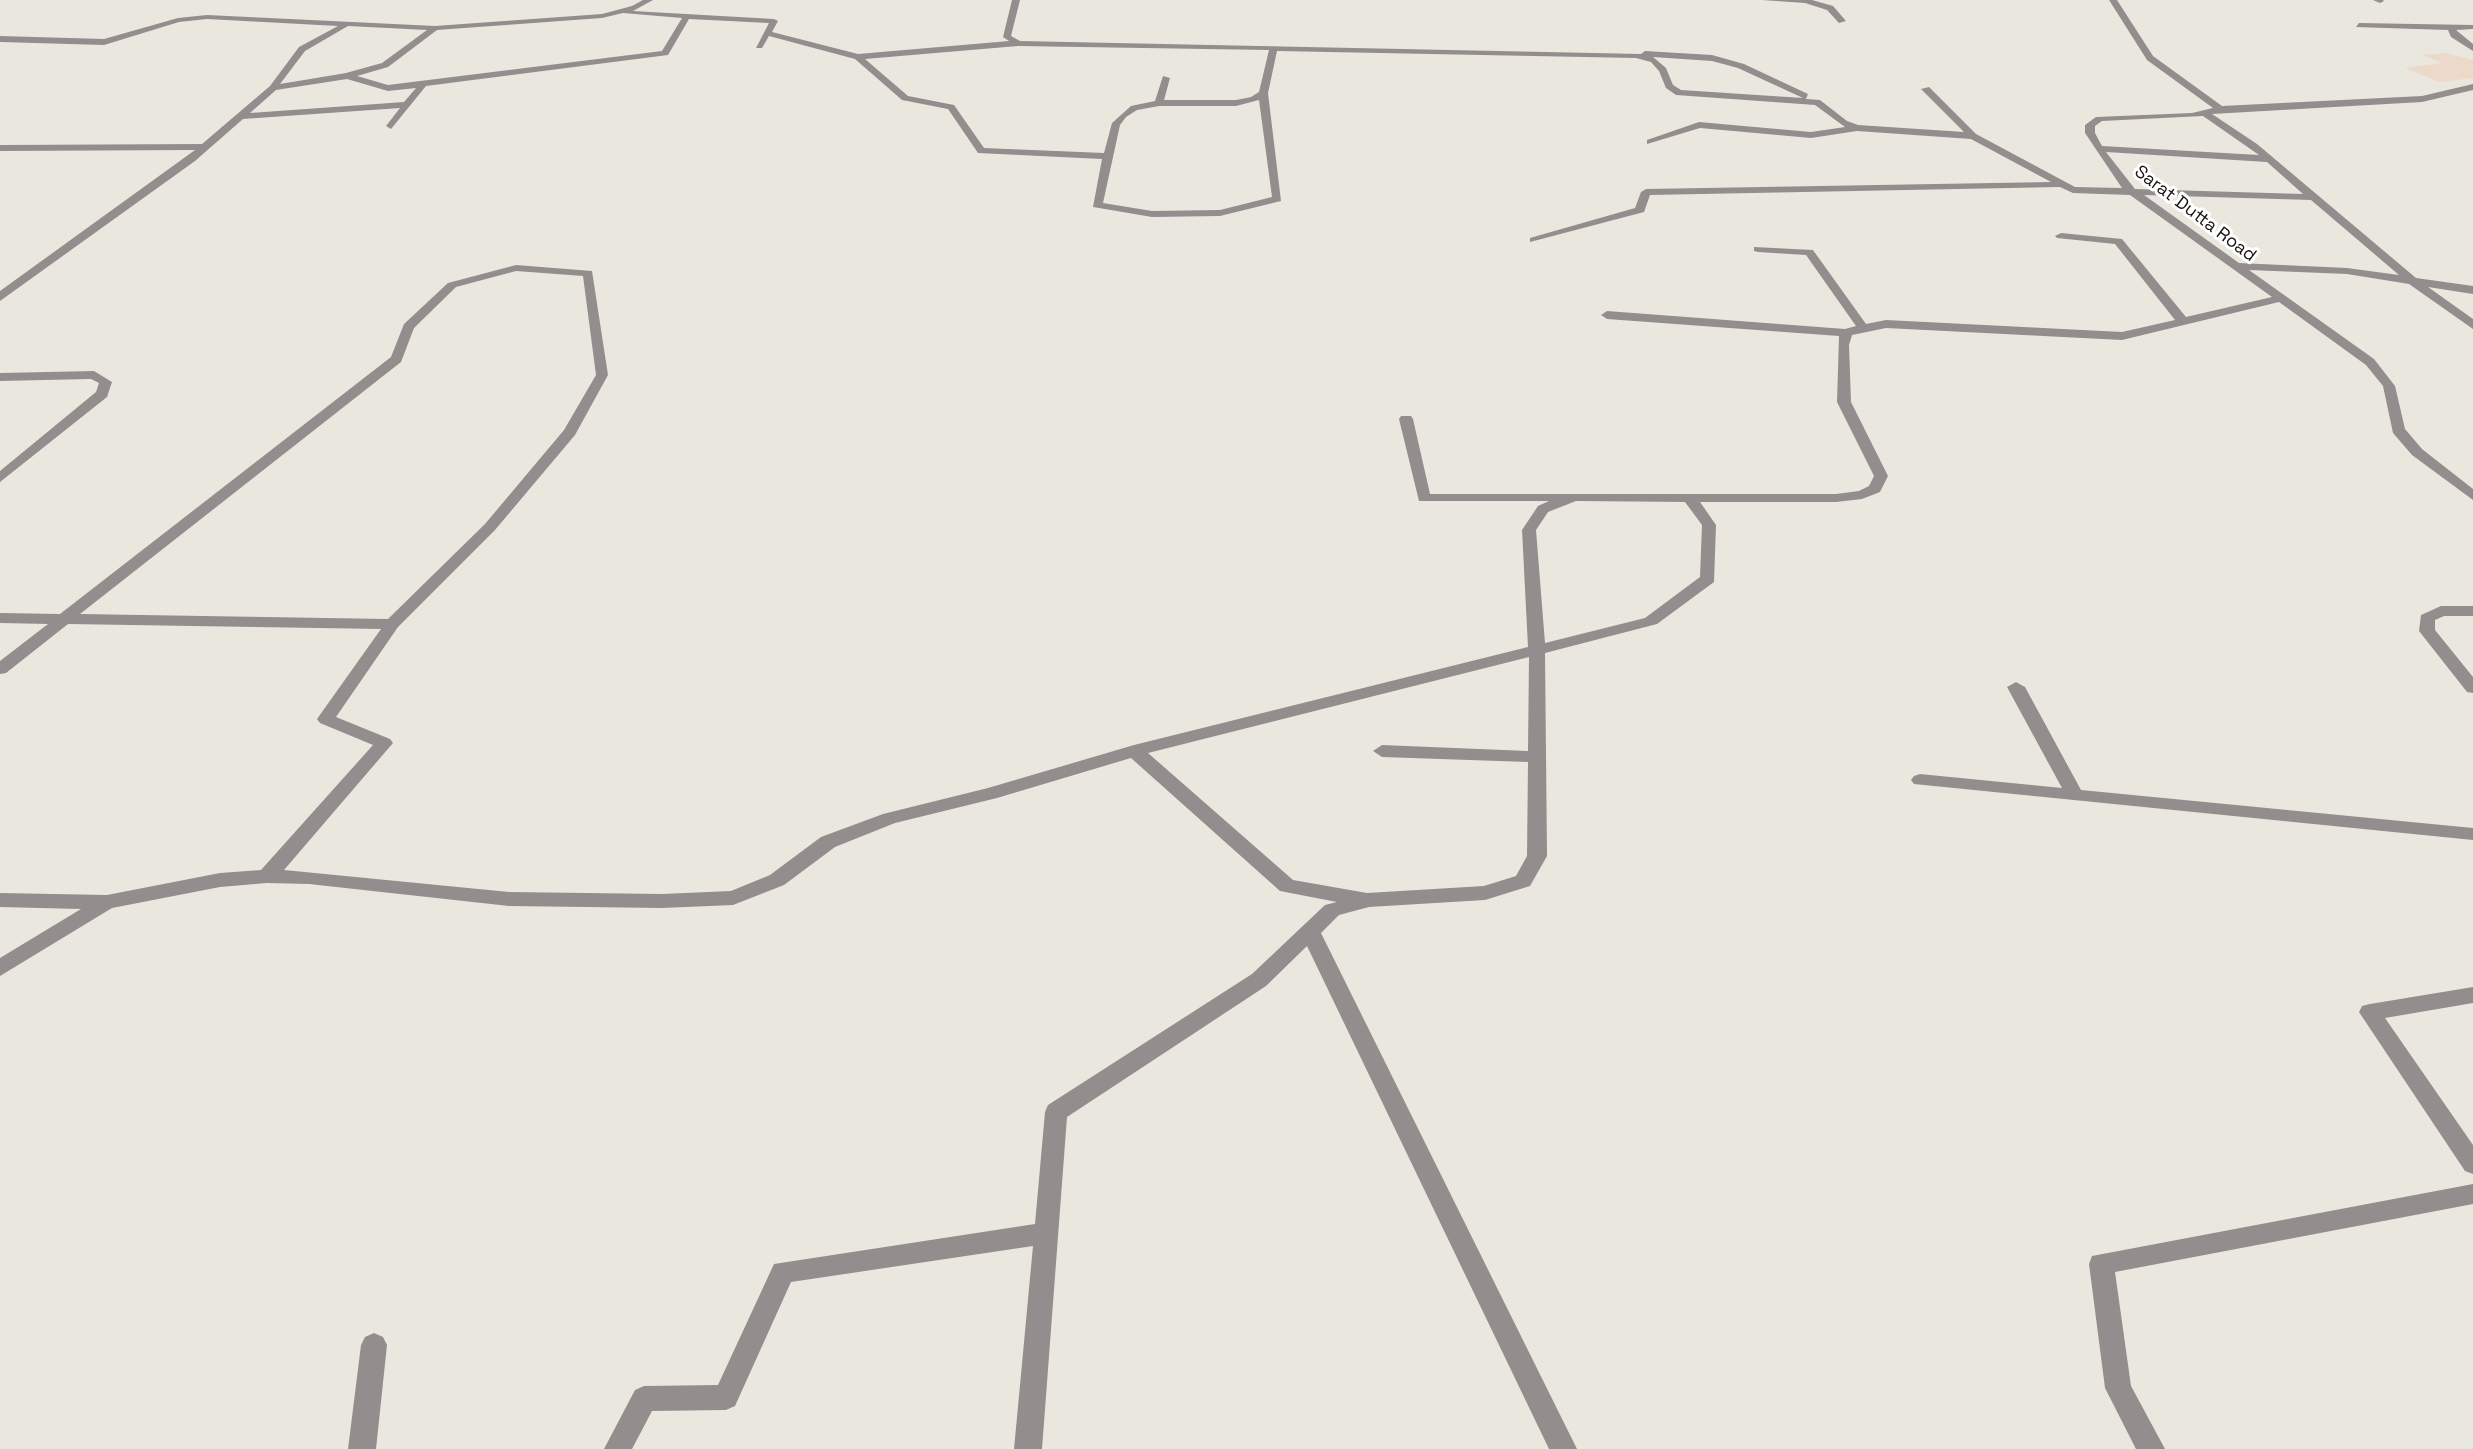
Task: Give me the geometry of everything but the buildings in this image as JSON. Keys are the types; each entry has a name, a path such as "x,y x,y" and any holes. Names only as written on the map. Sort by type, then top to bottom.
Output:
{"street":[{"path":"620,12 649,0"},
{"path":"1016,0 1007,37 1018,43"},
{"path":"1766,0 1804,0 1830,8 1842,22"},
{"path":"2113,0 2150,58 2220,109"},
{"path":"0,39 104,42 178,20 207,17 344,26 435,28 541,22 620,12 774,21 759,46"},
{"path":"346,76 388,88 665,53 687,16"},
{"path":"2359,25 2473,27"},
{"path":"0,297 205,147 273,88 302,49 344,26"},
{"path":"273,88 346,76 385,65 435,28"},
{"path":"2451,28 2454,35 2473,48"},
{"path":"767,33 858,57 1018,43 1613,52 1712,58 1741,66 1817,102 1844,123 1857,128"},
{"path":"1263,93 1254,99 1236,103 1159,103 1134,108 1123,115 1115,125 1097,205 1153,214 1220,213 1278,200 1263,93 1274,47"},
{"path":"1613,52 1654,60 1663,70 1669,86 1679,93 1817,102"},
{"path":"858,57 905,98 950,107 981,151 1108,156"},
{"path":"1159,103 1166,78"},
{"path":"391,126 423,84"},
{"path":"2268,159 2099,149 2090,133 2090,125 2099,119 2204,113 2220,109 2409,100 2473,87"},
{"path":"1926,89 1973,136"},
{"path":"241,116 407,104"},
{"path":"2204,113 2254,146 2412,280 2473,325"},
{"path":"1650,142 1699,125 1811,135 1857,128 1973,136 1987,141 2061,185"},
{"path":"0,148 205,147"},
{"name":"Sarat Dutta Road","path":"2099,149 2111,169 2130,190 2278,299 2370,362 2389,386 2398,430 2417,452 2473,496"},
{"path":"1534,240 1640,210 1646,192 2061,185 2089,191 2315,197"},
{"path":"2061,236 2119,241 2183,322"},
{"path":"1758,249 1810,252 1863,328"},
{"path":"2235,266 2347,271 2473,290"},
{"path":"0,669 397,359 408,327 452,285 516,268 588,273 602,375 561,443 490,527 392,624 326,719 384,743 267,876"},
{"path":"0,281 20,280"},
{"path":"1607,315 1846,334 1886,324 2122,336 2278,299"},
{"path":"1406,419 1424,498 1836,498 1862,495 1875,489 1881,476 1844,402 1843,345 1846,334"},
{"path":"0,377 94,375 106,382 102,394 0,478"},
{"path":"1028,1449 1056,1112 1259,980 1311,934 1332,910 1369,900 1485,893 1522,881 1537,856 1537,651 1529,530 1543,509 1574,497"},
{"path":"0,900 107,902 220,880 267,876 309,877 509,899 662,901 733,898 777,880 828,842 890,818 990,794 1134,751 1651,621 1708,579 1709,525 1689,497"},
{"path":"2473,611 2441,611 2427,618 2427,631 2473,688"},
{"path":"0,618 392,624"},
{"path":"2016,687 2075,795"},
{"path":"1134,751 1287,886 1369,900"},
{"path":"1382,751 1537,757"},
{"path":"1920,780 2473,834"},
{"path":"0,968 107,902"},
{"path":"1311,934 1563,1449"},
{"path":"2473,995 2370,1012 2473,1164"},
{"path":"2151,1449 2118,1388 2101,1264 2473,1195"},
{"path":"618,1449 644,1399 726,1397 783,1272 1046,1233"},
{"path":"362,1449 374,1345"}],"shaded area":[{"path":"2446,53 2473,60 2473,78 2440,82 2405,68 2442,63 2422,55"}]}
